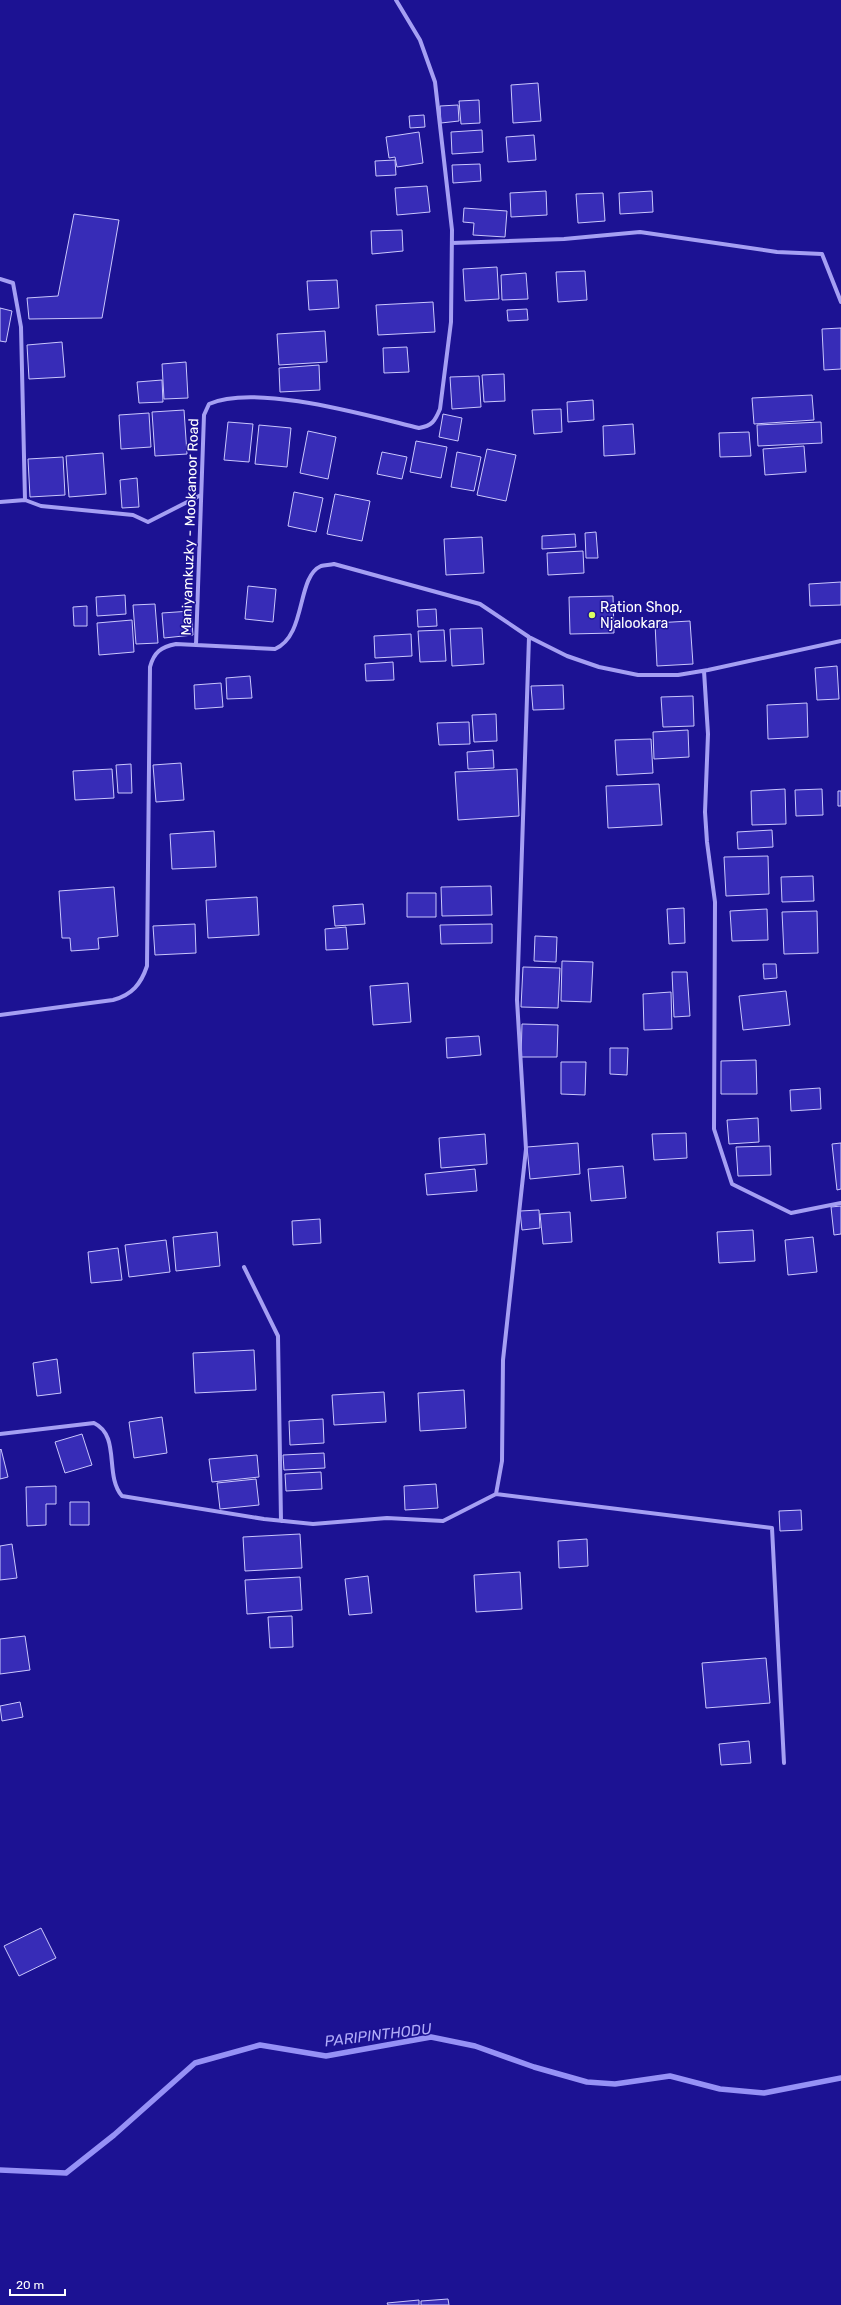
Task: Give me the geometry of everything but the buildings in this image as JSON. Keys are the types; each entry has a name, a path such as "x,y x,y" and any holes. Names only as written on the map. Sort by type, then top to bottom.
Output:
{"street":[{"name":"Maniyamkuzky - Mookanoor Road","path":"196,645 204,415 209,404 218,400 258,398 316,404 419,428 429,426 435,421 440,409 451,322 452,243 435,82 420,40 396,0"},
{"path":"452,243 564,239 640,232 777,252 822,254 841,302"},
{"path":"0,279 13,284 21,327 25,500"},
{"path":"0,502 25,500 42,506 133,515 148,522 201,495"},
{"path":"0,1015 123,997 132,992 144,976 147,966 150,667 152,657 162,647 176,644 276,649 284,645 292,635 311,576 321,566 334,564 480,604 529,637 567,656 599,666 638,675 678,675 704,671 841,641"},
{"path":"496,1494 502,1461 503,1360 526,1150 517,1000 529,637"},
{"path":"704,671 708,734 706,827 715,902 714,1129 732,1184 791,1213 841,1203"},
{"path":"244,1267 278,1336 281,1521"},
{"path":"0,1434 94,1422 100,1426 107,1435 113,1481 116,1489 122,1496 281,1521 313,1524 387,1518 443,1521 496,1494 772,1528 784,1763"}],"waterway":[{"name":"PARIPINTHODU","path":"0,2170 66,2173 114,2135 195,2063 260,2045 326,2056 431,2037 475,2046 534,2067 587,2082 615,2084 670,2076 720,2089 764,2093 841,2078"}],"place":[{"name":"Ration Shop, Njalookara","path":"592,615"}]}
